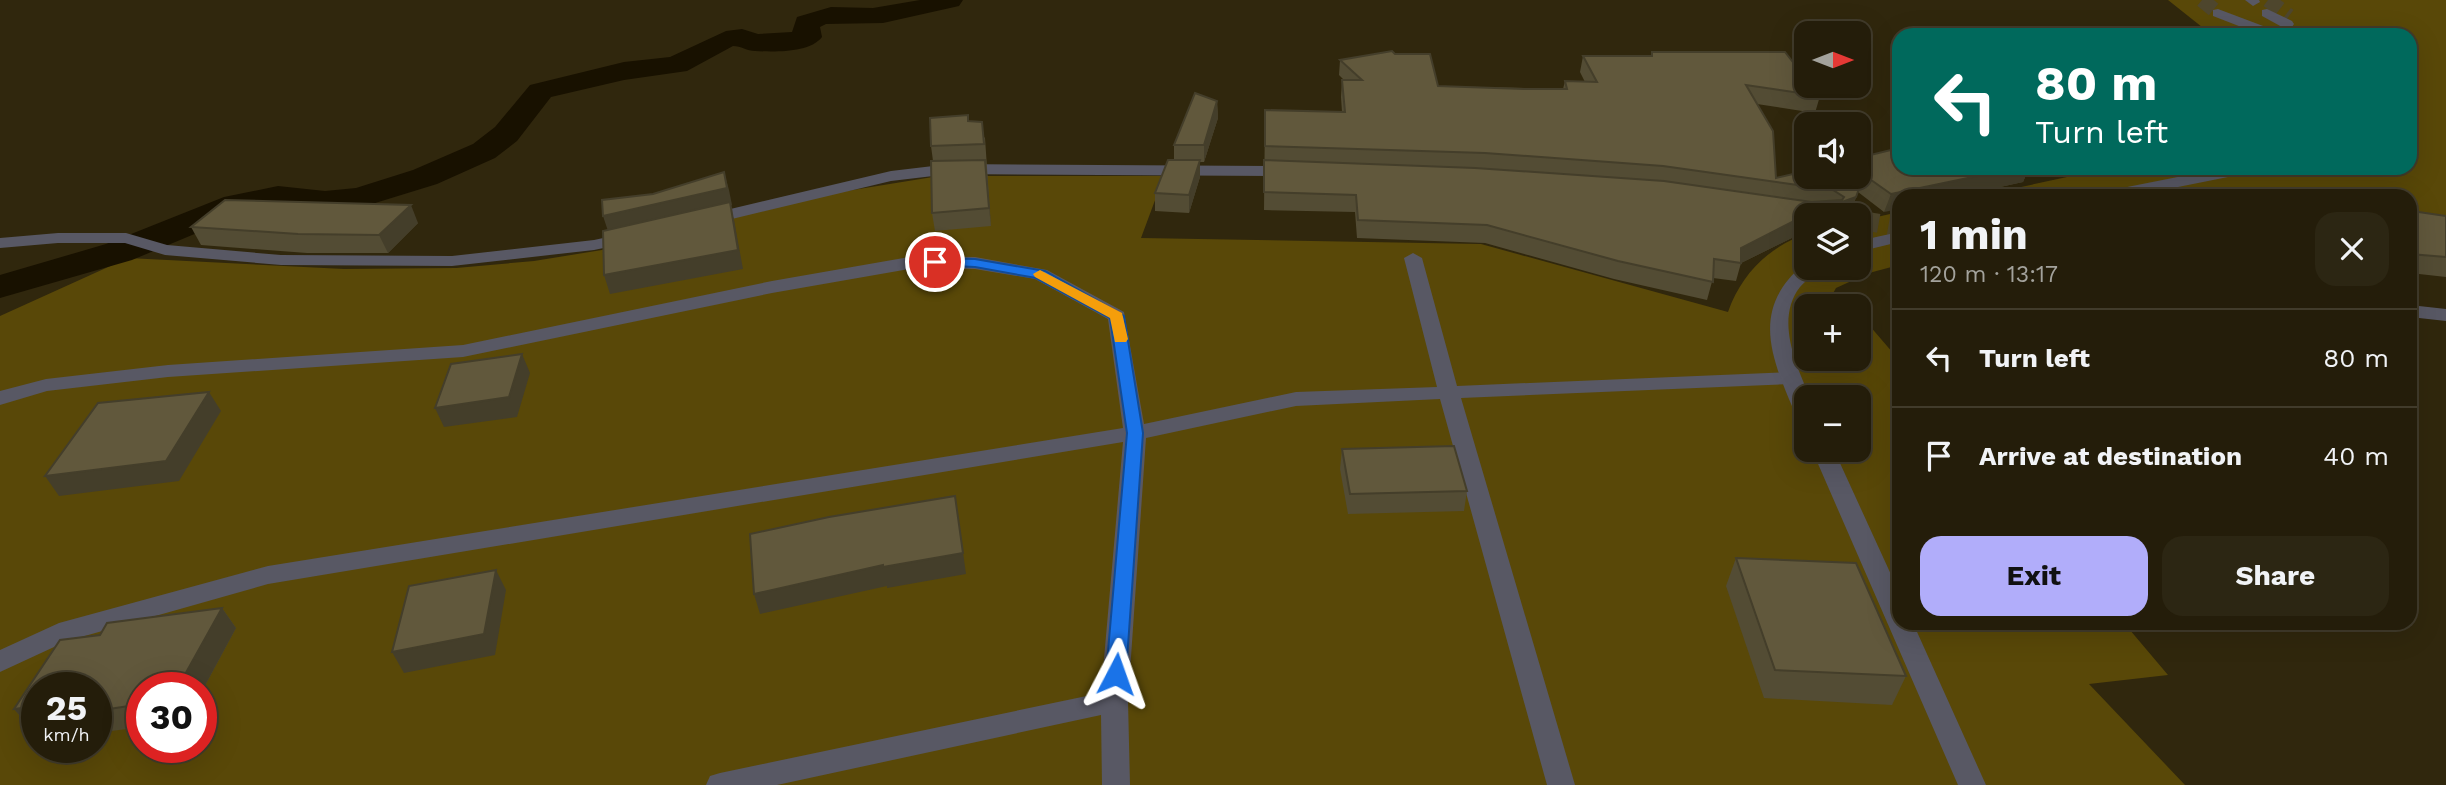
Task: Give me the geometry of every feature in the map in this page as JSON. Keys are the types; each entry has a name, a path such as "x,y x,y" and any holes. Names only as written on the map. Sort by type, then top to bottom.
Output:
{"street":[{"path":"2219,4 2260,28"},
{"path":"2268,5 2289,25"},
{"path":"688,224 891,176 950,169 1307,172"},
{"path":"2142,189 2213,175"},
{"path":"0,243 58,238 126,238 166,250 281,260 452,261 594,246 648,233"},
{"path":"1871,244 1892,239"},
{"path":"1413,258 1449,394 1561,785"},
{"path":"0,398 46,385 168,372 463,351 772,287 915,262 975,263 1040,274 1117,316 1135,433 1114,701 1116,785"},
{"path":"1794,386 1779,338 1778,312 1796,280"},
{"path":"2417,312 2446,315"},
{"path":"0,662 59,633 268,575 1135,433 1296,399 1791,379"},
{"path":"1827,462 1892,606"},
{"path":"1903,630 1972,785"},
{"path":"720,785 1114,701"}],"shaded area":[{"path":"2168,0 2446,0 2446,229 2417,225 2417,189 2012,189 2076,175 2417,175 2417,28 2203,28"},
{"path":"939,176 1164,176 1141,238 1481,244 1728,312 1748,274 1768,255 1794,239 1794,280 1854,280 1836,288 1833,294 1794,294 1794,371 1871,371 1871,327 1892,352 1892,630 2130,630 2168,675 2089,684 2185,785 0,785 0,316 128,258 344,269 456,268 534,261 608,249 828,194"},
{"path":"1892,214 1892,267 1871,272 1871,218"}],"building":[{"path":"1392,51 1395,54 1430,54 1438,86 1567,89 1565,81 1597,82 1583,56 1652,56 1652,52 1785,52 1794,64 1794,92 1746,85 1773,131 1776,178 1794,174 1794,184 1663,166 1485,153 1265,146 1265,110 1345,112 1342,80 1362,80 1340,60"},
{"path":"1195,93 1217,101 1204,145 1174,145"},
{"path":"968,115 968,121 982,122 984,144 931,146 930,118"},
{"path":"1892,150 1892,175 1982,175 1915,189 1892,189 1891,194 1871,180 1871,155"},
{"path":"985,160 989,208 932,213 931,161"},
{"path":"1168,160 1200,160 1189,195 1155,193"},
{"path":"1264,160 1475,168 1664,181 1812,202 1842,200 1844,197 1826,189 1859,189 1856,197 1839,203 1794,203 1794,221 1741,248 1741,263 1714,259 1713,282 1618,261 1487,225 1358,220 1356,195 1264,192"},
{"path":"724,172 727,188 603,216 602,200 653,194"},
{"path":"225,200 411,205 379,235 298,234 191,227"},
{"path":"730,202 738,250 604,275 603,231"},
{"path":"2417,212 2446,216 2446,257 2417,255"},
{"path":"522,354 509,397 435,408 451,364"},
{"path":"209,392 166,461 45,476 98,403"},
{"path":"1454,446 1467,491 1350,494 1342,449"},
{"path":"955,496 963,553 883,565 754,594 750,534 829,517"},
{"path":"1736,558 1856,563 1906,676 1775,670"},
{"path":"496,570 484,634 392,652 409,586"},
{"path":"222,608 186,672 126,672 126,706 112,709 112,672 39,672 60,640 100,635 107,623"},
{"path":"21,698 21,708 14,709"}],"waterway":[{"path":"0,287 119,252 236,204 278,196 325,201 359,198 425,177 484,151 506,134 541,91 624,71 677,65 726,39 742,37 753,43 802,40 808,37 805,34 807,23 823,17 883,15 950,0"}],"tunnel":[{"path":"2202,0 2218,13"},
{"path":"2268,0 2289,16"},
{"path":"1871,222 1892,226"}],"slow traffic":[{"path":"1040,274 1117,316 1120,339"}],"route":[{"path":"935,262 975,263 1040,274 1117,316 1135,433 1116,674"}]}
